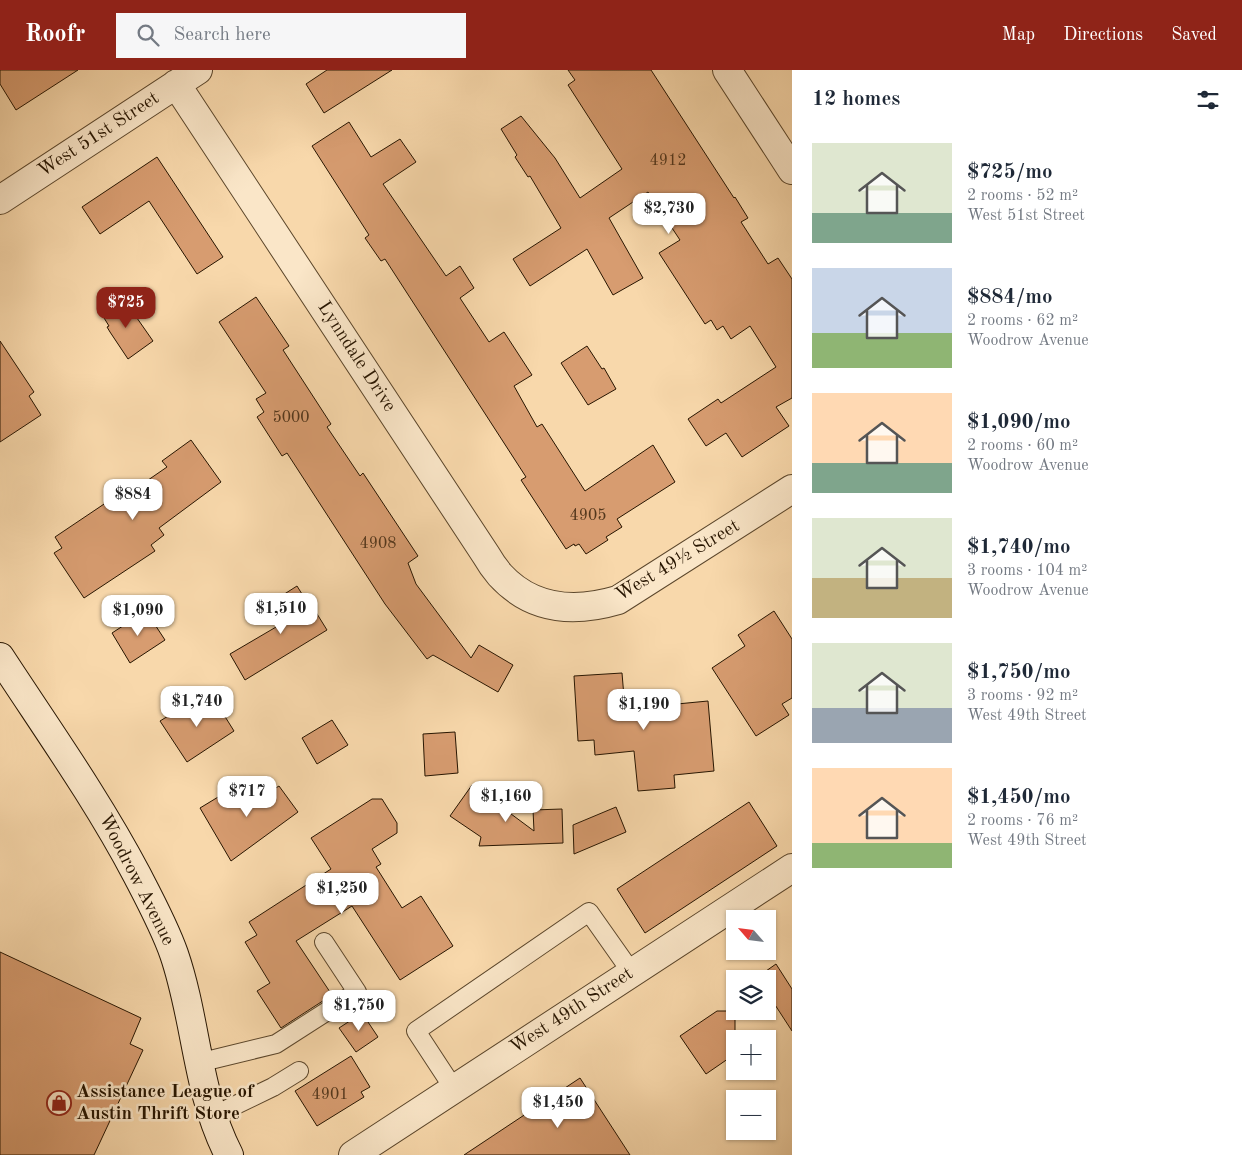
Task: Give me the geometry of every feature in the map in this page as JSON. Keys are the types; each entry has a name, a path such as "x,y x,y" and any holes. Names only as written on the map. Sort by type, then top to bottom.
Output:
{"street":[{"path":"727,70 792,170"},
{"name":"West 51st Street","path":"0,200 187,77"},
{"name":"Lynndale Drive","path":"187,77 499,574 516,589 534,599 556,606"},
{"name":"West 49½ Street","path":"556,606 577,609 598,606 618,600 792,489"},
{"name":"Woodrow Avenue","path":"0,657 114,831 147,895 174,954 188,1009 198,1063 218,1134 229,1155"},
{"name":"West 49th Street","path":"353,1155 792,868"}],"lane":[{"path":"454,1089 416,1031 589,912 632,973"},
{"path":"198,1063 276,1044 357,992 324,942"},
{"path":"213,1116 274,1087 299,1071"}],"building":[{"path":"0,70 78,70 16,110 0,84"},
{"path":"327,70 392,70 324,113 306,84"},
{"path":"568,70 651,70 748,218 741,222 768,264 778,258 792,279 792,398 776,407 789,426 742,457 726,433 706,446 688,419 718,399 721,403 776,367 750,326 731,339 723,326 717,330 711,320 705,324 659,253 680,240 648,192 609,218 643,278 613,295 587,249 530,286 513,259 561,228 530,176 528,177 515,157 517,155 501,129 521,116 555,158 580,198 622,169 568,85 575,80"},
{"path":"349,122 371,157 400,139 416,162 383,184 446,276 460,266 474,288 460,298 489,342 504,332 532,375 514,386 537,427 542,424 585,491 653,445 675,482 617,519 622,527 606,537 608,540 586,554 579,544 575,546 574,544 566,549 521,480 526,477 385,259 381,261 365,238 369,235 312,146"},
{"path":"157,157 223,257 197,274 149,201 100,234 82,207"},
{"path":"256,297 289,346 283,350 331,424 327,427 360,476 363,473 418,556 408,563 416,584 471,658 479,645 513,665 498,692 433,655 427,659 385,604 287,453 282,456 257,417 264,412 256,399 266,393 219,322"},
{"path":"123,298 153,341 128,359 107,327 109,326 101,313"},
{"path":"0,341 34,392 29,396 41,415 0,442"},
{"path":"587,346 602,369 604,368 616,389 588,405 561,363"},
{"path":"191,440 221,482 159,528 164,535 151,545 155,551 84,598 54,553 62,548 55,537 119,494 122,498 167,467 162,461"},
{"path":"297,586 327,630 245,680 230,654 288,620 275,600"},
{"path":"146,611 165,640 130,663 112,633"},
{"path":"774,611 792,639 792,698 782,704 789,715 756,736 712,668 745,646 738,635"},
{"path":"622,673 625,709 708,701 714,771 674,775 675,788 638,791 634,751 595,755 594,740 578,741 574,676"},
{"path":"214,699 234,731 187,762 160,721 191,702 196,710"},
{"path":"332,720 348,745 317,764 302,738"},
{"path":"455,732 458,773 425,776 423,734"},
{"path":"472,785 534,831 533,810 562,809 563,843 479,846 481,837 450,816"},
{"path":"279,786 298,812 231,861 200,808 233,788 241,797 244,796 248,801 268,787 271,791"},
{"path":"372,799 382,799 397,823 397,833 372,849 381,864 376,867 402,908 421,896 453,946 400,980 352,906 296,941 332,995 281,1028 257,991 270,983 245,942 257,935 249,922 331,869 311,838"},
{"path":"749,802 777,846 645,933 617,889"},
{"path":"616,807 626,832 574,854 573,825"},
{"name":"Assistance League of Austin Thrift Store","path":"0,952 141,1018 130,1044 143,1050 94,1155 0,1155"},
{"path":"776,964 792,989 792,1031 776,1006 776,970 767,970"},
{"path":"717,1011 726,1011 726,1020 735,1020 735,1030 726,1030 726,1060 706,1074 680,1036"},
{"path":"362,1013 378,1037 356,1052 339,1028"},
{"path":"351,1056 370,1087 361,1092 364,1097 317,1126 295,1091"},
{"path":"580,1078 630,1155 464,1155"}],"place":[{"name":"Assistance League of Austin Thrift Store","path":"59,1103"}]}
